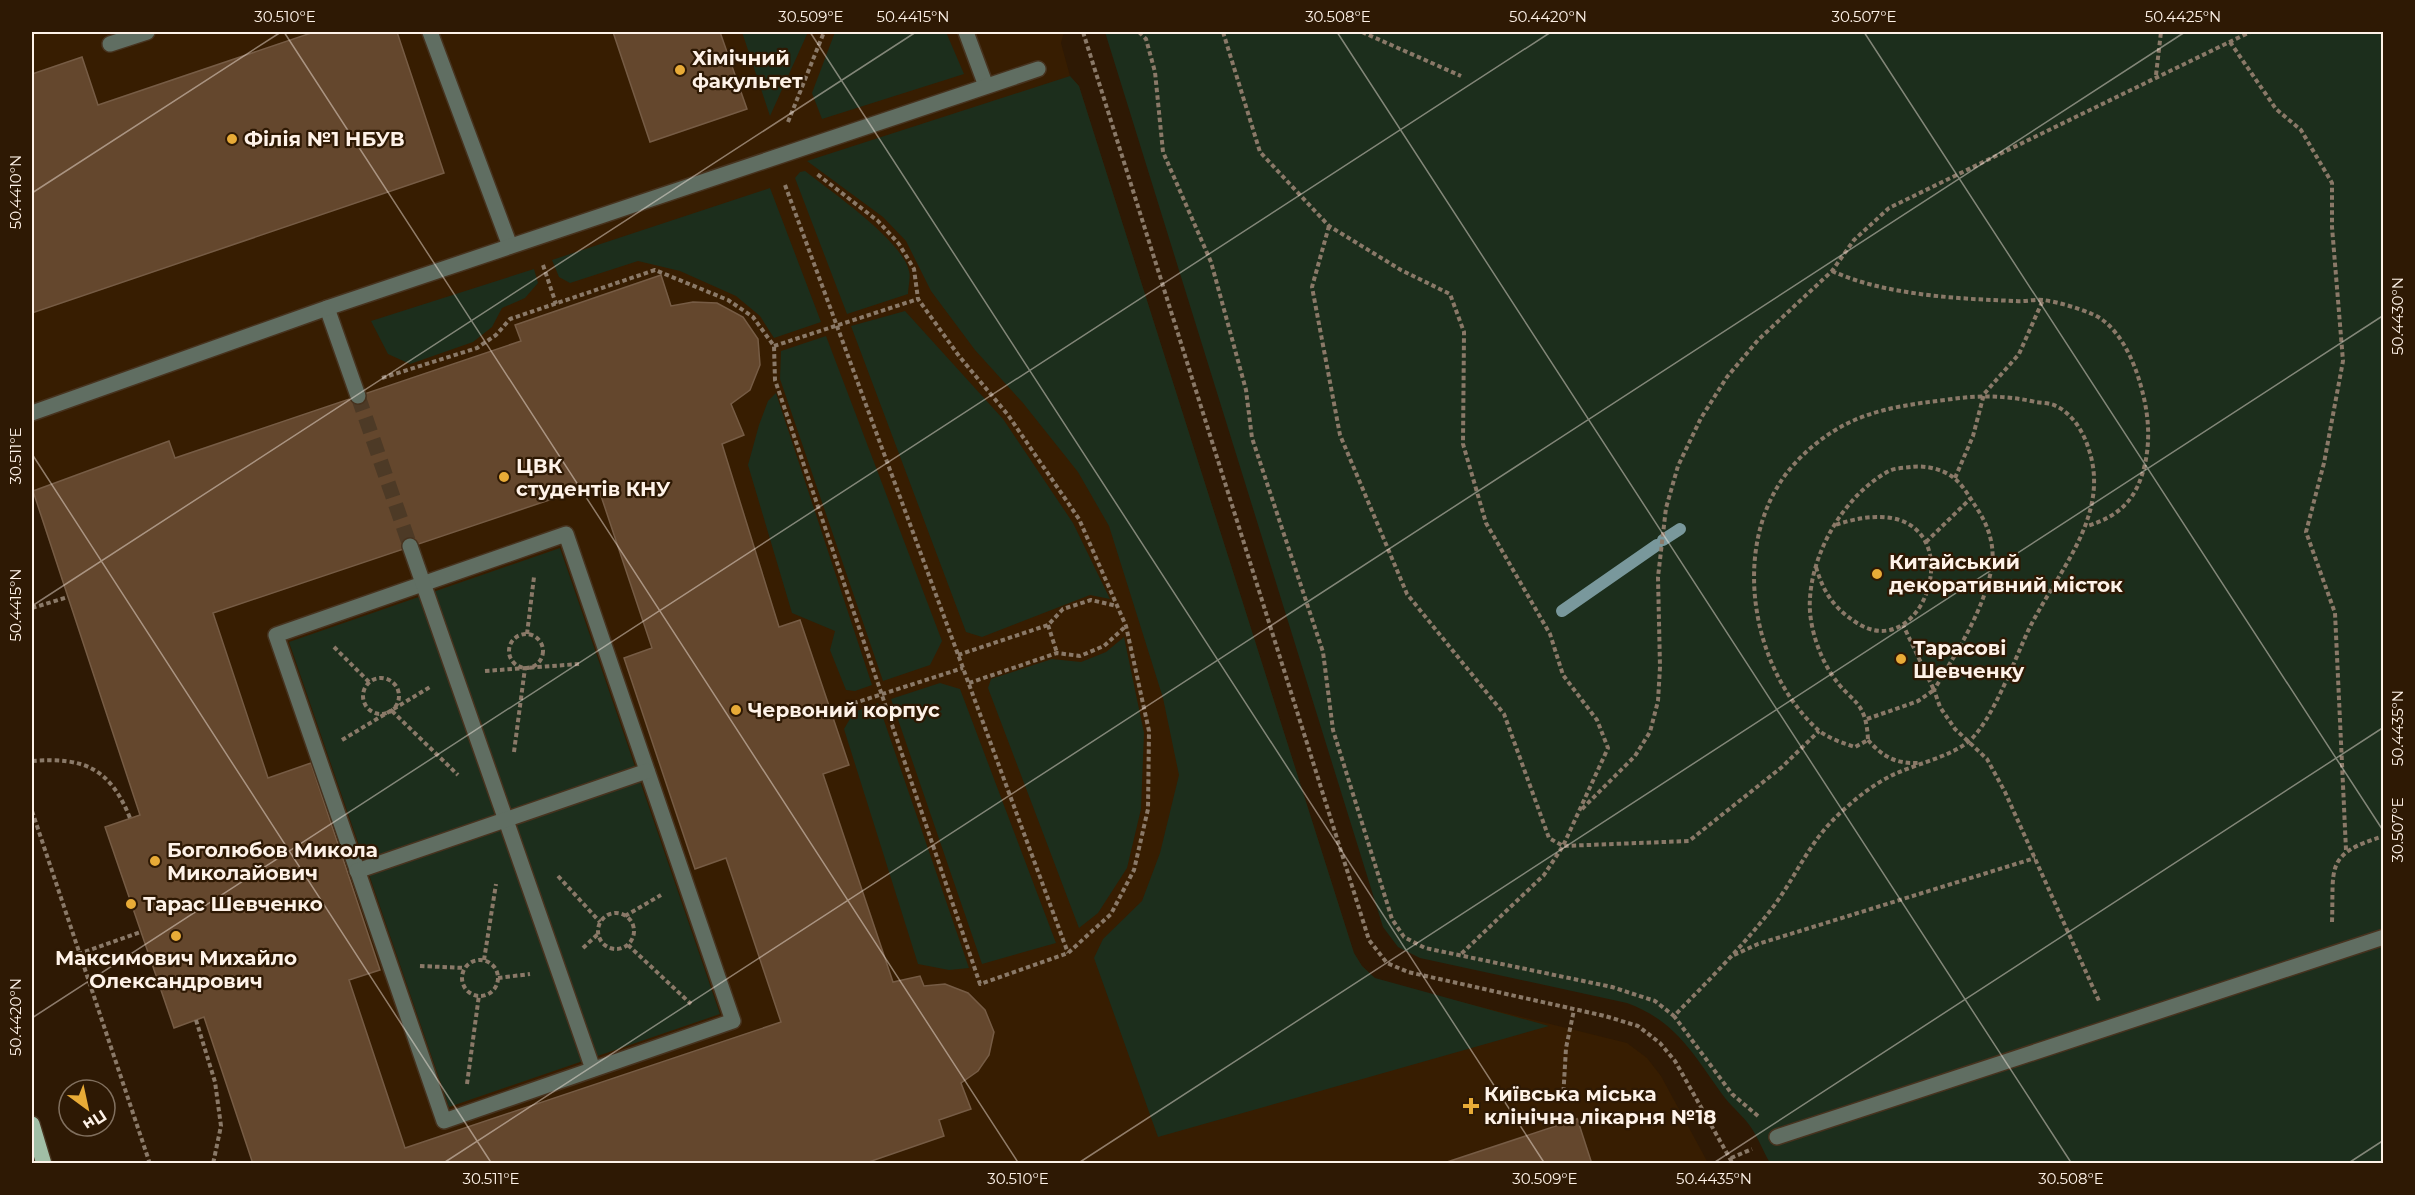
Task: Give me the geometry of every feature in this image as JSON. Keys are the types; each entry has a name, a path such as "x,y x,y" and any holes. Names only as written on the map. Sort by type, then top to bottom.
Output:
{"main road":[{"path":"32,1124 45,1164"}],"street":[{"path":"110,44 147,32"},
{"path":"430,32 510,246"},
{"path":"966,32 986,86"},
{"path":"32,413 327,308 1038,69"},
{"path":"327,308 357,391"},
{"path":"566,534 733,1021 444,1121 276,635 423,584 566,534"},
{"path":"410,546 593,1069"},
{"path":"357,871 647,771"},
{"path":"1777,1137 2384,937"}],"path":[{"path":"824,32 775,157 1068,953"},
{"path":"1083,32 1369,940 1387,963 1408,972 1638,1026 1660,1043 1675,1061 1734,1164"},
{"path":"1139,32 1146,39 1155,72 1163,152 1212,262 1246,390 1252,438 1323,652 1333,730 1392,919 1404,937 1425,948 1612,987 1654,1001 1687,1029 1732,1094 1765,1123 1777,1137"},
{"path":"1223,32 1260,152 1329,226 1401,270 1450,294 1464,332 1463,444 1486,524 1550,634 1563,675 1597,720 1608,748 1563,846 1544,875 1459,956"},
{"path":"1362,32 1461,76"},
{"path":"2156,76 2161,32"},
{"path":"1579,812 1635,756 1650,732 1658,701 1660,542 1666,508 1678,466 1701,418 1727,377 1780,317 1832,271 1854,240 1889,208 2250,32"},
{"path":"2230,42 2276,109 2301,130 2332,183 2332,227 2343,362 2324,463 2306,532 2335,613 2346,850"},
{"path":"357,391 477,348 496,335 510,319 655,270 728,300 753,317 774,346 775,380 980,984 1068,953 1111,914 1134,870 1148,809 1149,731 1126,626 1079,519 1008,415 918,299 914,269 899,244 878,221 808,167 775,157"},
{"path":"1329,226 1312,287 1340,435 1407,594 1504,714 1549,838 1563,846 1689,842 1782,767 1819,731"},
{"path":"534,238 556,304"},
{"path":"1832,271 1851,280 1930,294 2016,301 2043,300 2093,314 2109,327 2121,340 2136,368 2146,406 2149,437 2138,488 2126,506 2108,520 2087,526"},
{"path":"774,346 918,299"},
{"path":"1955,478 1973,436 1984,394 2019,354 2043,300"},
{"path":"1674,1016 1731,957 1772,908 1800,861 1833,819 1867,791 1895,774 1967,742 1985,724 2034,620 2087,526 2095,492 2094,466 2083,431 2057,406 1984,394 1890,406 1836,429 1797,461 1771,499 1756,542 1752,582 1759,622 1773,662 1793,700 1819,731 1855,747 1868,740"},
{"path":"1867,719 1918,701 1934,690 1976,613 1991,571 1993,549 1989,532 1970,498 1955,478 1941,471 1920,466 1890,470 1858,494 1834,525 1816,566 1810,599 1815,640 1833,676 1853,696 1867,719 1868,740 1881,755 1903,763 1925,762"},
{"path":"1926,542 1970,498"},
{"path":"1816,566 1822,588 1838,610 1861,626 1882,630 1903,625 1919,610 1930,587 1933,563 1926,542 1914,528 1892,516 1863,516 1834,525"},
{"path":"527,634 539,543"},
{"path":"32,608 68,597"},
{"path":"958,655 1048,625 1063,609 1091,600 1118,606"},
{"path":"310,623 370,683"},
{"path":"1048,625 1057,653"},
{"path":"1903,625 1940,707 1967,742 1987,759 2035,858 2110,1026"},
{"path":"969,683 1057,653 1080,656 1104,646 1126,626"},
{"path":"527,634 539,639 543,652 538,664 525,668 513,662 509,650 515,638 527,634"},
{"path":"839,708 963,668"},
{"path":"380,678 387,679 397,687 399,699 392,711 379,714 368,708 363,693 370,683 380,678"},
{"path":"32,761 51,759 85,764 110,781 130,818"},
{"path":"32,811 150,1164"},
{"path":"2332,955 2334,867 2346,850 2384,836"},
{"path":"1731,957 1758,944 2035,858"},
{"path":"625,916 634,930 627,945 618,949 607,947 598,934 600,922 609,914 625,916 685,880"},
{"path":"78,954 141,932"},
{"path":"627,945 715,1027"},
{"path":"389,964 465,968 478,960 488,962 495,968 497,984 490,993 473,994 464,986 465,968"},
{"path":"462,1114 479,995"},
{"path":"1563,1099 1566,1048 1574,1010"},
{"path":"196,1020 215,1082 221,1126 213,1164"}],"shaded area":[{"path":"32,32 1064,32 1061,43 1070,76 1079,86 1354,953 1362,966 1375,978 1397,986 1627,1043 1647,1058 1661,1076 1708,1163 253,1163 204,1018 174,1028 105,827 140,814 32,491"}],"green space":[{"path":"742,32 808,32 770,116"},
{"path":"835,32 946,32 964,74 822,119 812,93"},
{"path":"1105,32 2383,32 2383,1163 1770,1163 1750,1126 1725,1098 1694,1054 1672,1030 1645,1011 1627,1003 1420,958 1398,947 1383,927"},
{"path":"1070,76 1079,86 1354,953 1362,966 1375,978 1549,1026 1158,1137 1094,958 1103,939 1142,901 1160,853 1179,775 1163,698 1109,526 1078,472 1023,403 975,350 931,291 906,241 883,217 807,161"},
{"path":"805,171 864,217 894,245 909,271 908,294 847,314 795,178 800,172"},
{"path":"770,188 821,322 774,338 760,316 736,296 680,271 638,261 570,283 559,277 552,260"},
{"path":"534,269 538,283 525,298 502,308 492,327 473,342 410,364 388,354 371,321"},
{"path":"905,311 1003,419 1073,523 1110,599 1090,595 982,637 966,632 851,326"},
{"path":"826,336 942,641 930,665 883,681 780,379 781,351"},
{"path":"776,393 872,685 855,691 846,690 830,650 835,631 792,613 748,465 768,401"},
{"path":"560,548 720,1014 449,1107 289,642"},
{"path":"1124,637 1144,733 1141,809 1127,868 1098,913 1079,928 988,688 991,679 1052,659 1081,662 1106,652"},
{"path":"940,683 960,689 1056,943 982,964 891,699"},
{"path":"878,703 969,968 949,970 918,964 844,729 854,712"}],"building":[{"name":"Філія №1 НБУВ","path":"314,32 397,32 444,173 32,313 32,74 82,57 98,105"},
{"name":"Хімічний факультет","path":"613,32 720,32 747,109 650,142"},
{"name":"Червоний корпус","path":"661,275 671,306 693,302 717,303 743,317 758,339 760,365 750,390 731,404 744,435 722,444 779,627 800,620 849,765 823,774 893,982 920,976 924,986 945,984 968,993 985,1010 994,1032 989,1055 978,1071 961,1083 971,1109 939,1120 944,1136 863,1164 253,1164 204,1017 174,1028 105,827 140,815 33,491 169,441 175,458 521,341 515,325","holes":["597,484 652,648 624,658 695,869 726,858 781,1022 405,1148 349,980 380,970 311,763 268,778 213,613"]},
{"path":"1577,1119 1592,1164 1441,1164"}],"waterway":[{"path":"1663,540 1680,529"},
{"path":"1562,611 1657,545"}],"tunnel":[{"path":"358,396 410,546"}],"place":[{"name":"Хімічний факультет","path":"680,70"},
{"name":"Філія №1 НБУВ","path":"232,139"},
{"name":"ЦВК студентів КНУ","path":"504,477"},
{"name":"Китайський декоративний місток","path":"1877,574"},
{"name":"Тарасові Шевченку","path":"1901,659"},
{"name":"Червоний корпус","path":"736,710"},
{"name":"Боголюбов Микола Миколайович","path":"155,861"},
{"name":"Тарас Шевченко","path":"131,904"},
{"name":"Максимович Михайло Олександрович","path":"176,936"},
{"name":"Київська міська клінічна лікарня №18","path":"1471,1106"}]}
